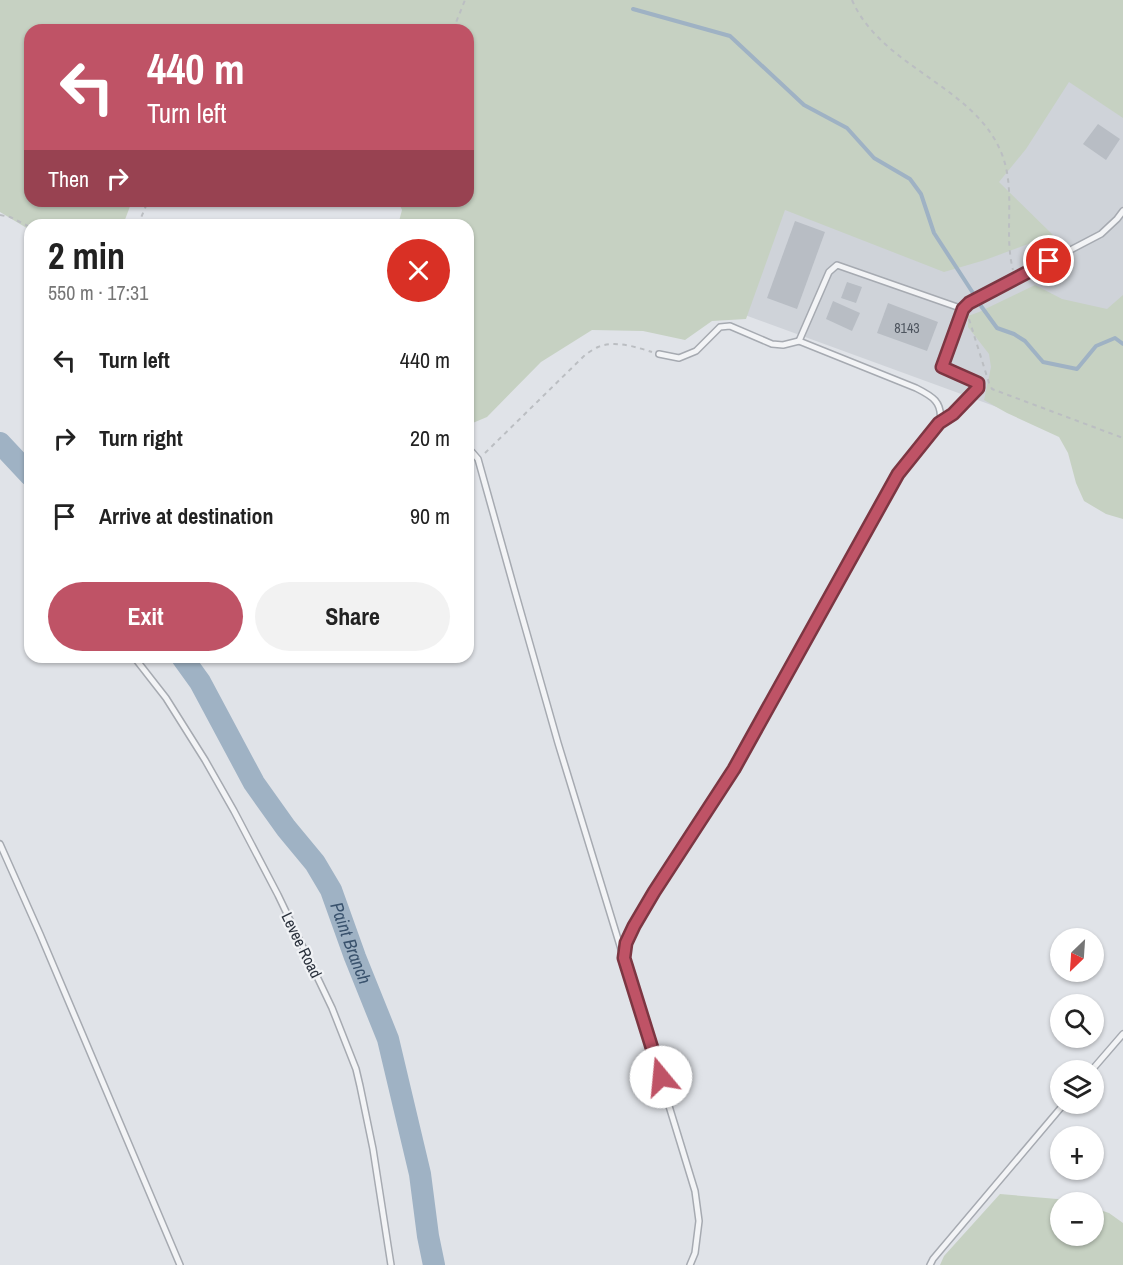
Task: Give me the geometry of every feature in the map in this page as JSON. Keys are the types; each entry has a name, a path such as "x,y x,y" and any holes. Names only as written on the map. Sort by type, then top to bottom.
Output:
{"lane":[{"path":"624,958 626,943 634,926 734,769 898,474 939,423 953,414 978,388 978,383 942,367 963,309 969,303 1101,234 1120,221 1123,211"},
{"path":"799,341 829,272 837,265 963,309"},
{"path":"659,354 679,358 696,351 720,327 730,326 772,344 783,345 799,341 931,396 939,405 941,415 939,423"},
{"path":"474,454 478,459 558,743 695,1191 699,1221 690,1265"},
{"name":"Levee Road","path":"139,663 177,714 234,811 278,895 332,1008 356,1069 360,1086 373,1149 391,1265"},
{"path":"0,844 180,1265"},
{"path":"1101,1060 1123,1034"},
{"path":"930,1265 933,1258 1055,1114"}],"path":[{"path":"455,24 465,0"},
{"path":"852,0 870,30 978,117 992,134 1008,173 1009,235 1011,264 1015,279"},
{"path":"0,215 24,224"},
{"path":"963,309 967,313 988,383 992,389 1123,438"},
{"path":"478,459 585,355 600,346 616,344 631,346 659,354"}],"shaded area":[{"path":"1123,0 1123,453 679,291 474,204 474,30"}],"green space":[{"path":"0,0 1123,0 1123,118 1069,82 1026,149 999,182 1053,235 985,260 944,272 785,210 746,319 712,321 685,340 643,331 592,330 541,362 487,417 474,422 474,219 400,219 401,207 474,207 474,24 24,24 24,207 130,207 125,219 24,219 24,226 0,212"},
{"path":"1035,285 1062,299 1107,309 1123,295 1123,519 1106,514 1084,501 1076,483 1068,453 1059,437 984,400 991,367 989,354 968,327 968,316"},
{"path":"1000,1194 1050,1198 1050,1246 1104,1246 1104,1211 1123,1223 1123,1265 940,1265 944,1256"}],"building":[{"path":"1098,124 1120,139 1106,160 1083,144"},
{"path":"795,221 825,232 797,309 767,298"},
{"path":"847,282 862,287 856,303 841,298"},
{"path":"833,301 860,313 852,331 826,319"},
{"path":"888,303 938,322 927,351 877,333"}],"waterway":[{"path":"633,9 730,36 804,105 847,128 874,158 910,179 921,194 934,233 973,293"},
{"path":"981,306 997,328 1025,341 1043,362 1077,369 1096,346 1115,338 1123,344"},
{"name":"Paint Branch","path":"0,443 24,469"},
{"name":"Paint Branch","path":"186,663 200,682 254,783 286,828 315,863 331,890 388,1039 420,1174 434,1265"}],"route":[{"path":"661,1077 624,958 626,943 634,926 734,769 898,474 939,423 953,414 978,388 978,383 942,367 963,309 969,303 1049,261"}]}
